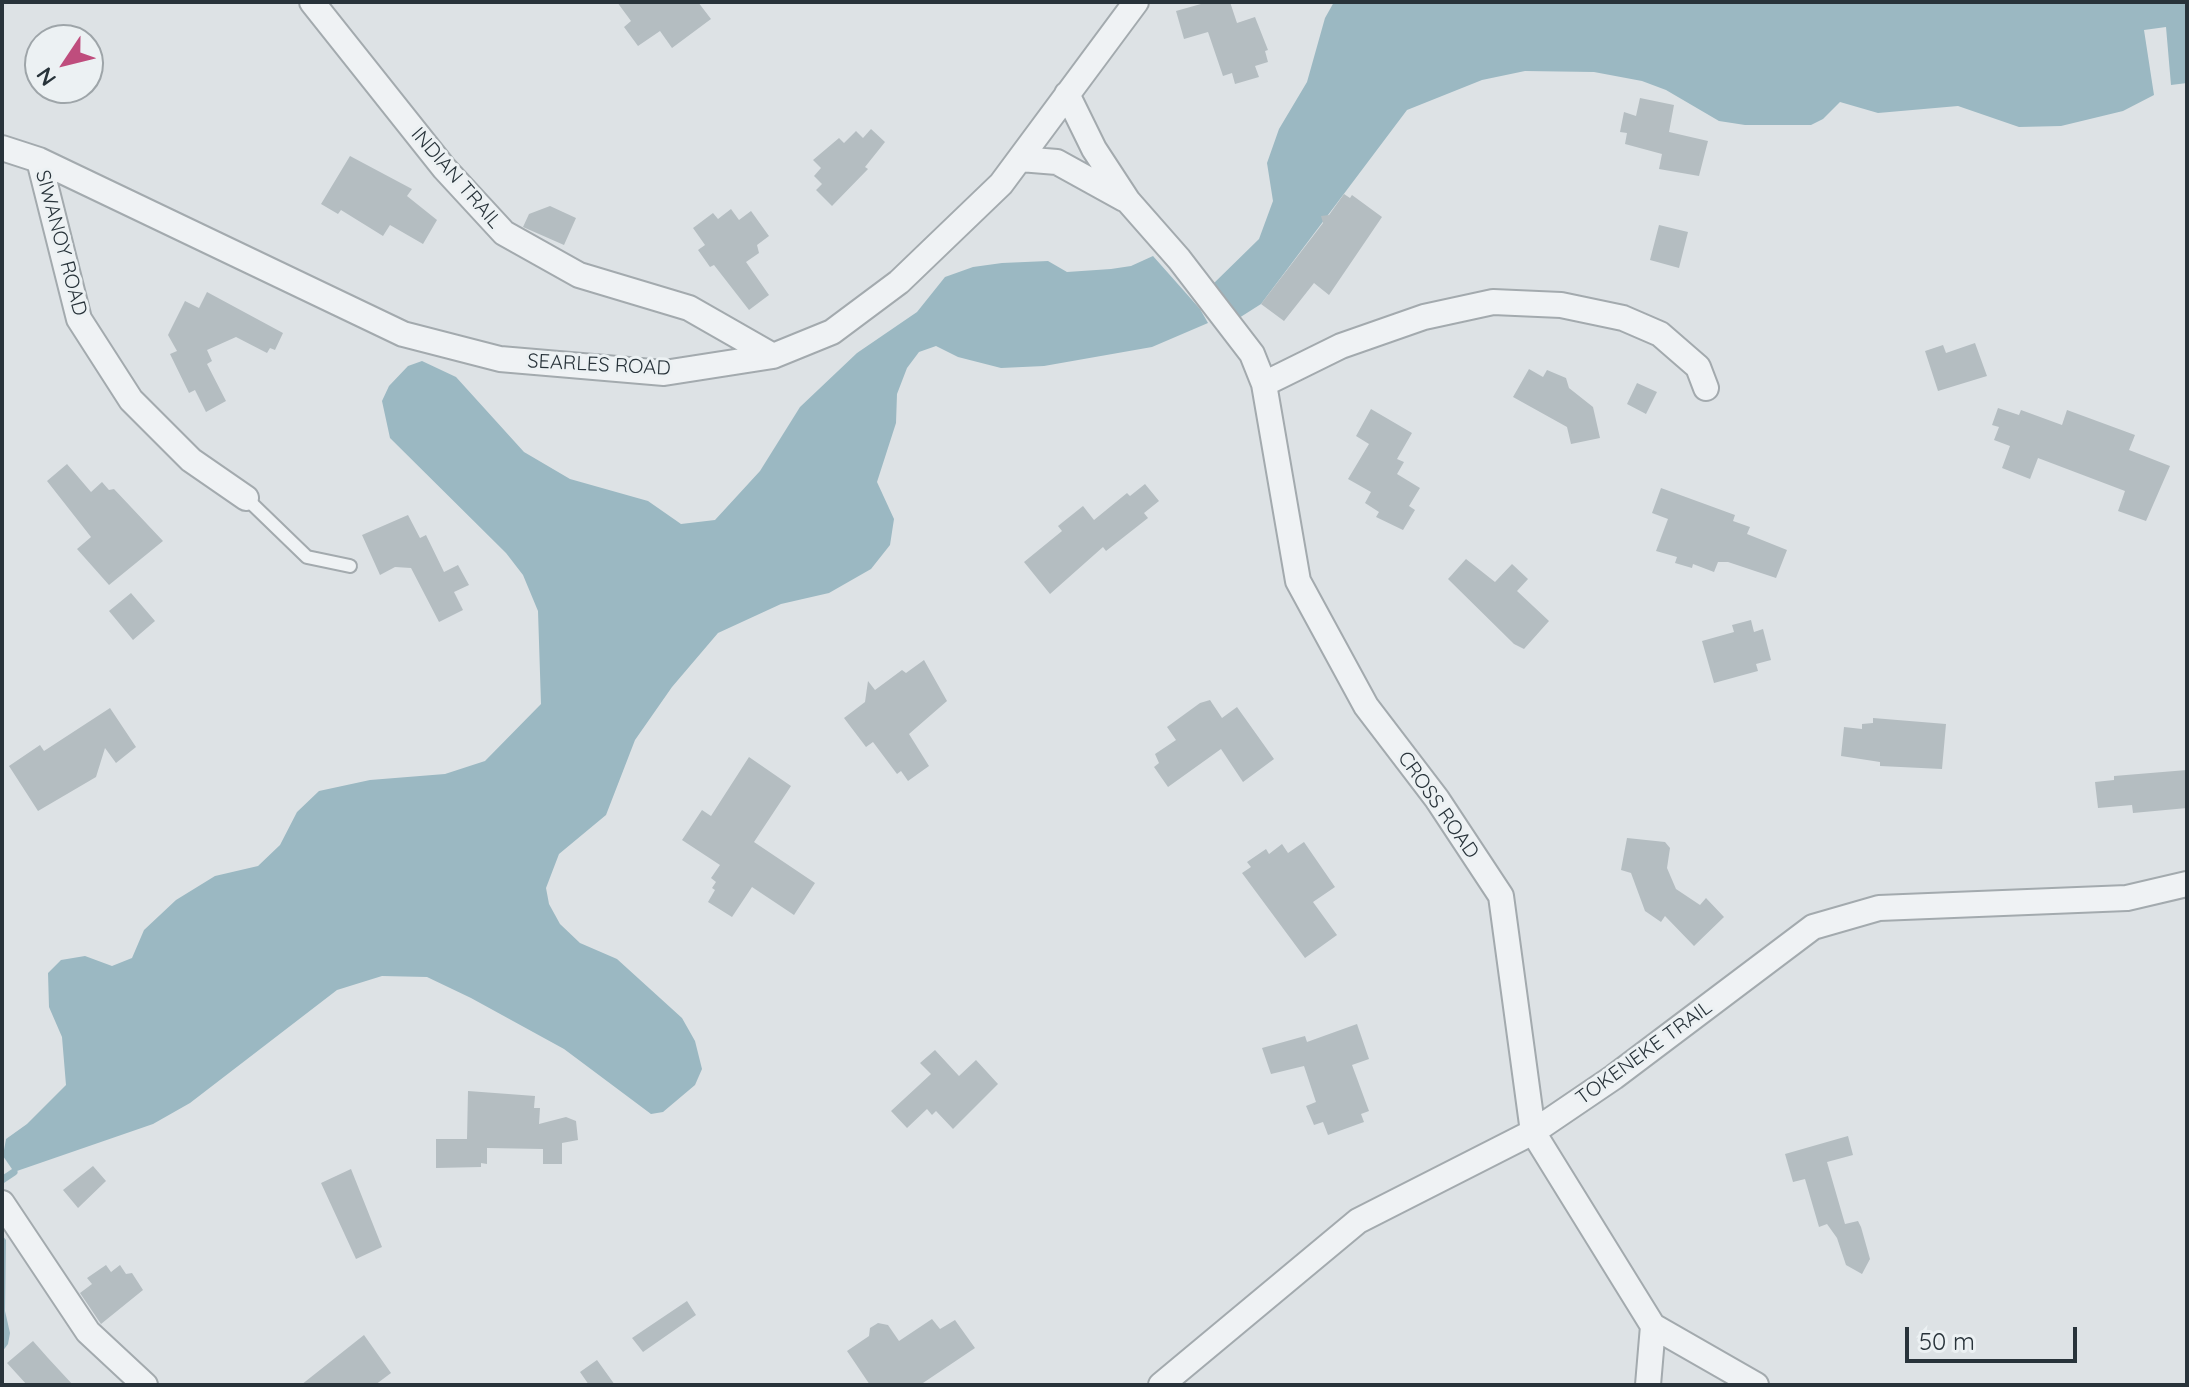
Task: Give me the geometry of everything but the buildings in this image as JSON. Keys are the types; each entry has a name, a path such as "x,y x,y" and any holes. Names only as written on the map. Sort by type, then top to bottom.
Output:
{"street":[{"name":"INDIAN TRAIL","path":"312,2 444,168 504,233 579,275 689,308 773,356"},
{"name":"SEARLES ROAD","path":"2,148 39,160 403,334 500,359 664,373 773,356 832,332 899,282 1001,184 1136,2"},
{"name":"CROSS ROAD","path":"1067,94 1094,149 1128,201 1179,259 1252,354 1264,384 1298,581 1366,706 1437,799 1501,896 1533,1132 1653,1326 1756,1385"},
{"name":"CROSS ROAD","path":"1020,159 1057,162 1128,201"},
{"name":"SIWANOY ROAD","path":"39,160 79,319 131,400 191,460 246,498"},
{"path":"1264,384 1341,346 1424,317 1493,302 1561,305 1623,318 1660,334 1698,367 1706,388"},
{"name":"TOKENEKE TRAIL","path":"1161,1385 1276,1285 1358,1221 1533,1132 1614,1077 1813,927 1879,908 2127,898 2187,884"},
{"path":"2,1203 88,1332 145,1385"},
{"path":"1648,1385 1653,1326"}],"lane":[{"path":"246,498 307,557 350,566"}],"water":[{"path":"1334,2 2187,2 2187,83 2171,85 2166,27 2144,30 2154,95 2123,111 2061,126 2019,127 1958,106 1878,113 1840,102 1823,119 1811,125 1745,125 1719,121 1666,90 1642,81 1594,72 1525,71 1482,80 1407,110 1261,304 1239,318 1212,285 1259,239 1273,201 1267,163 1279,129 1307,82 1325,18"},
{"path":"1153,256 1200,309 1208,323 1152,347 1044,366 1001,368 958,357 936,346 919,352 907,368 897,394 896,423 877,482 894,519 890,545 871,569 829,593 781,604 718,633 672,687 635,740 606,815 559,854 546,888 549,904 560,924 580,943 617,959 682,1018 695,1041 702,1069 695,1085 663,1112 651,1114 564,1049 471,998 427,977 382,976 337,990 190,1103 153,1124 14,1172 3,1156 6,1139 27,1124 66,1085 62,1037 49,1007 48,973 61,960 85,956 112,966 132,958 144,930 176,900 215,876 258,866 280,845 297,812 319,791 370,780 445,774 485,761 541,704 538,611 523,575 506,553 390,438 382,401 389,386 408,366 422,361 456,377 524,452 570,479 648,501 681,524 715,520 760,471 800,407 857,353 917,312 945,277 973,267 1002,263 1048,261 1067,272 1111,269 1131,266"},
{"path":"2,1235 6,1240 5,1311 10,1333 8,1344 2,1352"}],"waterway":[{"path":"2,1180 14,1172"}]}
